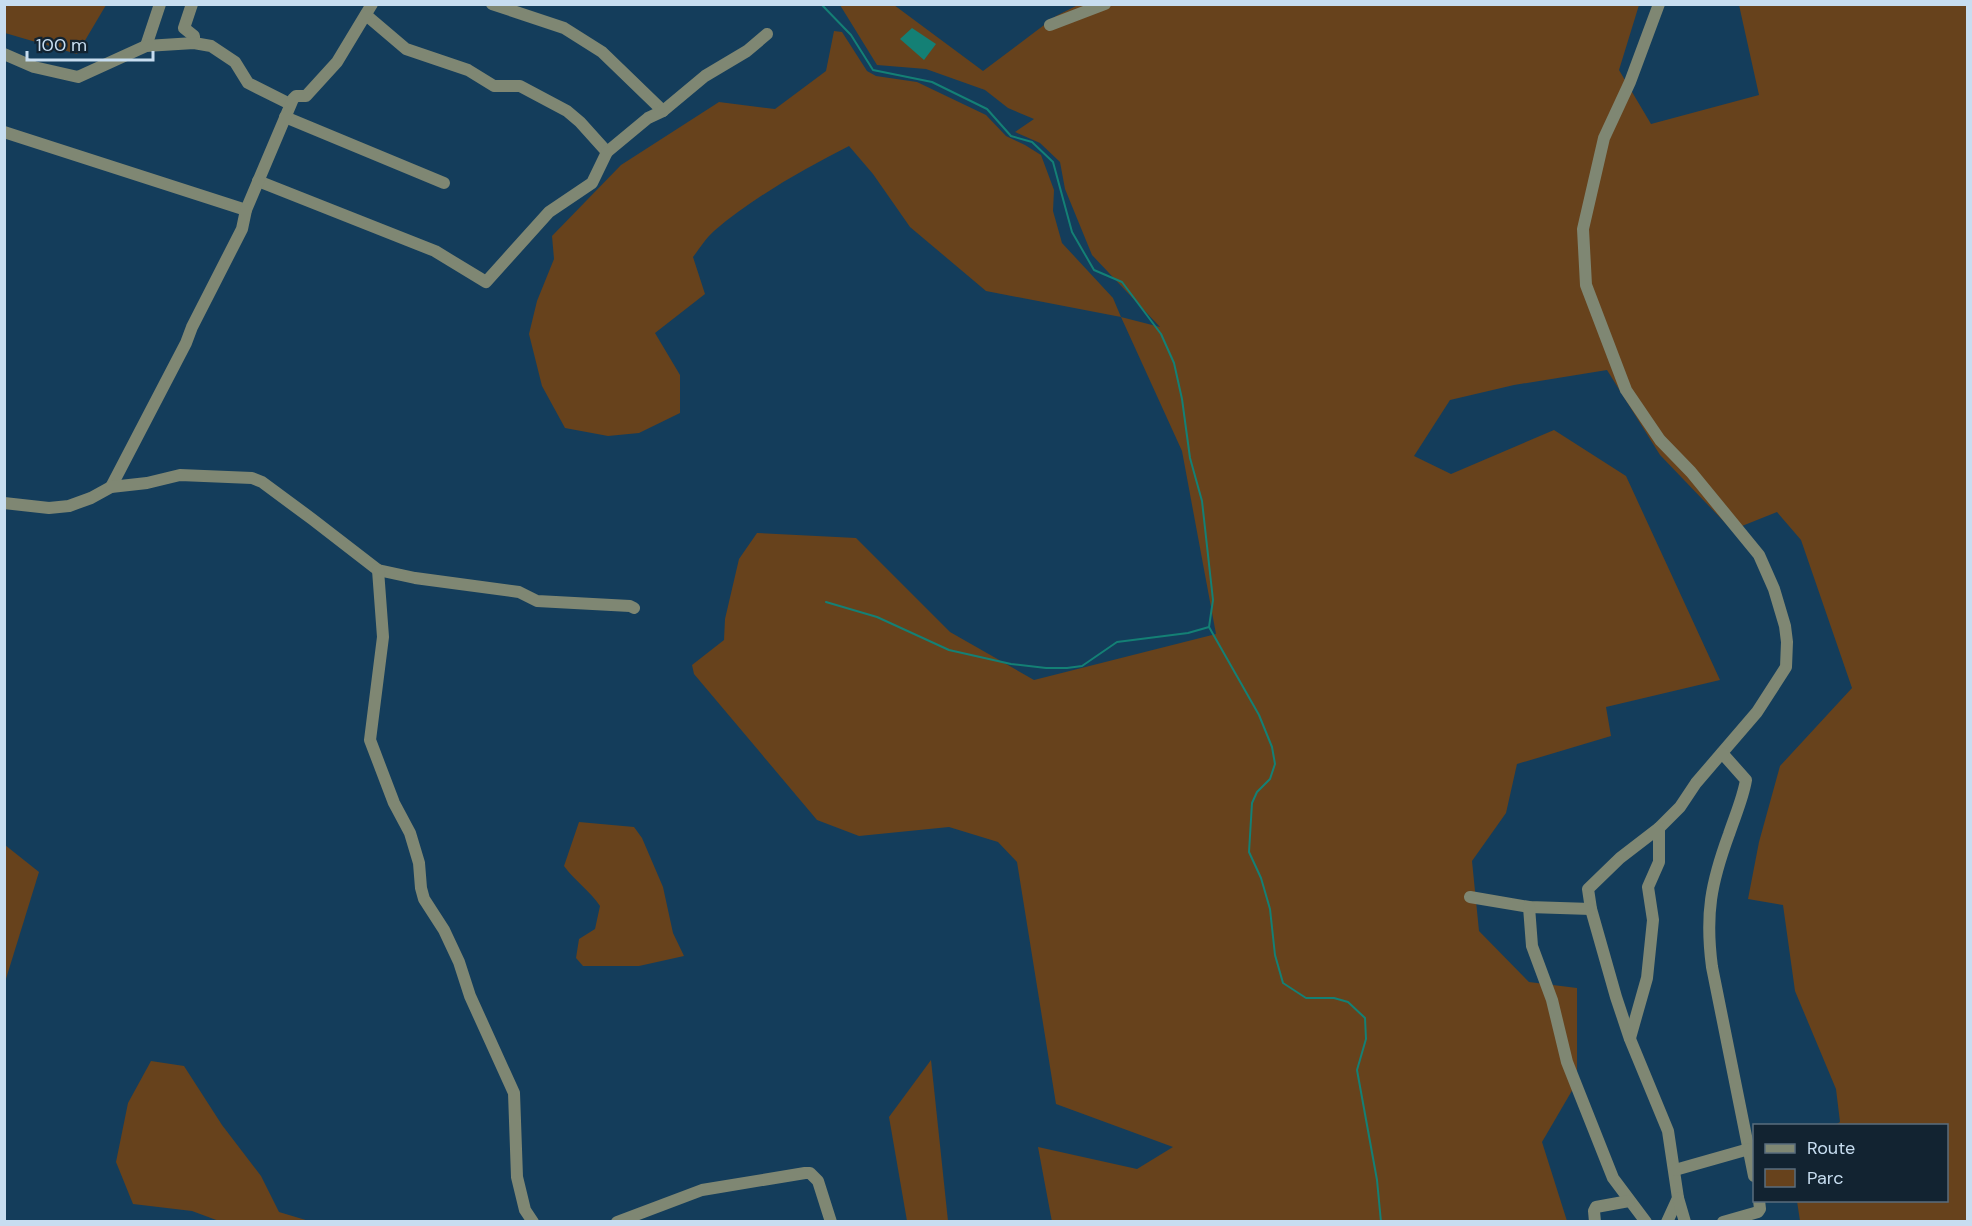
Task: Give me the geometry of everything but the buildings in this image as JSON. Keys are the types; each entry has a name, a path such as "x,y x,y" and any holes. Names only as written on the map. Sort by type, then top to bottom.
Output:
{"street":[{"path":"146,46 160,4"},
{"path":"192,4 184,28 194,36 194,43"},
{"path":"492,4 564,28 602,52 663,111"},
{"path":"1050,26 1105,4"},
{"path":"1659,4 1630,82 1604,138 1583,229 1586,285 1626,390 1660,441 1691,472 1759,555 1774,589 1785,626 1787,642 1786,667 1757,712 1696,783 1680,807 1659,828 1620,858 1588,889 1590,909 1630,1039 1668,1131 1678,1198 1685,1221"},
{"path":"111,487 242,229 246,210 290,104 296,96 306,96 334,66 369,10 406,49 468,70 494,86 520,86 567,111 607,152"},
{"path":"258,181 435,251 486,282 549,212 592,183 607,152 648,118 663,111 705,76 747,51 767,34"},
{"path":"4,54 34,67 78,77 146,46 194,43 213,46 235,62 248,83 290,104"},
{"path":"285,117 444,183"},
{"path":"4,132 246,210"},
{"path":"4,503 49,508 69,506 111,487 147,483 180,475 257,479 378,570 415,578 519,592 537,601 634,608"},
{"path":"378,570 383,637 370,740 394,803 410,833 419,863 424,899 444,930 459,962 470,996 514,1093 517,1177 525,1210 533,1221"},
{"path":"1722,753 1746,780 1713,881 1708,938 1753,1167"},
{"path":"1630,1039 1647,978 1653,920 1648,887 1659,862 1659,828"},
{"path":"1470,897 1529,907 1590,909"},
{"path":"1529,907 1532,946 1552,1000 1566,1062 1609,1170 1629,1201 1646,1221"},
{"path":"1675,1170 1749,1149"},
{"path":"617,1221 702,1190 810,1173 818,1181 831,1221"},
{"path":"1667,1221 1678,1198"},
{"path":"1594,1221 1596,1207 1629,1201"},
{"path":"1723,1221 1758,1212 1759,1202"}],"green space":[{"path":"4,5 106,5 77,54 5,33"},
{"path":"840,5 894,5 983,71 1056,16 1078,5 1639,5 1619,70 1651,124 1759,95 1739,5 1967,5 1967,1221 1800,1221 1797,1202 1948,1202 1948,1124 1837,1124 1840,1122 1836,1089 1795,991 1783,905 1748,899 1759,842 1780,766 1852,688 1801,540 1777,512 1732,530 1660,455 1607,370 1514,385 1450,400 1414,456 1451,474 1554,430 1626,476 1720,680 1606,707 1611,736 1517,764 1506,813 1472,861 1479,931 1529,982 1577,988 1577,1082 1542,1142 1567,1221 1052,1222 1038,1147 1137,1169 1173,1147 1056,1104 1017,862 998,842 949,827 859,836 817,820 694,674 692,665 724,640 725,619 739,559 757,533 856,538 950,632 1034,680 1216,634 1182,451 1121,317 1160,327 1092,255 1065,189 1060,162 1040,143 1015,132 1034,119 1008,108 985,90 926,69 877,65"},
{"path":"834,31 842,32 867,71 876,76 917,82 986,115 1006,136 1041,155 1054,190 1053,211 1062,243 1113,298 1121,317 986,291 910,227 873,174 849,146 796,174 745,207 711,234 693,257 705,294 655,333 680,375 680,413 639,433 608,436 565,428 542,386 529,334 537,301 554,259 552,236 621,165 719,102 775,109 826,71"},
{"path":"579,822 634,827 642,838 663,887 673,933 684,956 639,966 583,966 576,958 579,939 595,929 600,906 564,866"},
{"path":"5,845 39,872 5,982"},
{"path":"931,1060 948,1221 907,1221 889,1117"},
{"path":"151,1061 184,1066 222,1125 261,1176 279,1212 309,1221 219,1221 192,1211 133,1204 116,1162 128,1103"}],"shaded area":[{"path":"912,28 936,44 924,60 900,39"}],"waterway":[{"path":"821,4 851,35 873,70 932,82 987,109 1011,136 1032,142 1053,162 1072,232 1094,270 1122,282 1161,334 1174,363 1182,399 1190,458 1202,501 1213,600 1209,627 1259,715 1272,747 1275,764 1270,779 1257,792 1252,803 1249,852 1261,878 1270,909 1275,955 1283,983 1306,998 1334,998 1348,1002 1365,1018 1366,1039 1357,1070 1377,1180 1381,1222"},
{"path":"826,602 877,617 949,650 1011,664 1046,668 1082,666 1117,642 1188,633 1209,627"}]}
